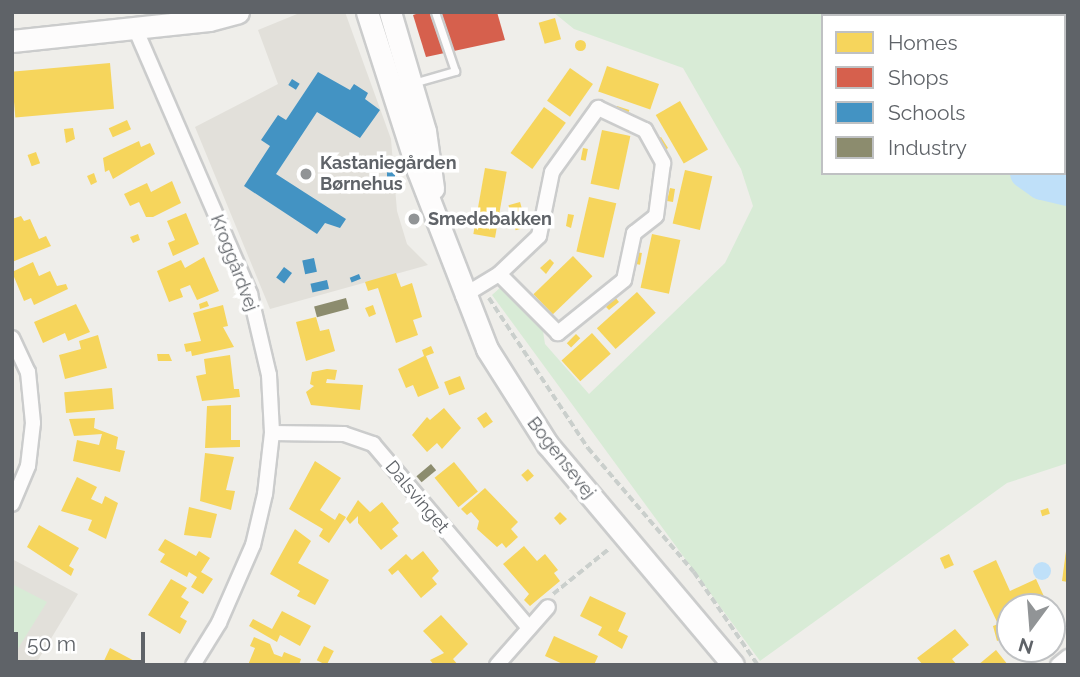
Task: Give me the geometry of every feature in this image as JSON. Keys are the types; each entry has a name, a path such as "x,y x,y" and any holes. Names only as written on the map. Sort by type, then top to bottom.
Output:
{"main road":[{"path":"12,41 135,28 174,18 238,12"},
{"name":"Bogensevej","path":"367,12 418,171 438,221 472,291 515,397 548,445 733,665"},
{"name":"Bogensevej","path":"390,12 425,131 438,221"}],"street":[{"name":"Kroggårdvej","path":"135,28 250,295 269,375 272,433 265,495 253,545 224,614 193,665"},
{"path":"472,291 499,274 539,236 552,172 598,108 645,130 663,163 656,216 634,233 624,280 558,333 499,274"},
{"path":"12,338 28,372 33,423 28,466 12,504"},
{"name":"Dalsvinget","path":"272,433 344,434 373,444 528,628"},
{"path":"497,665 548,607"},
{"path":"1058,665 1068,657"}],"lane":[{"path":"412,83 456,71 435,12"}],"path":[{"path":"472,291 588,448 694,572 758,665"},
{"path":"548,607 548,598 624,536"}],"shaded area":[{"name":"Kastaniegården Børnehus","path":"302,12 345,12 391,139 397,211 407,244 428,265 270,309 195,127 278,84 258,30"},
{"path":"12,559 78,594 35,665 12,665"}],"green space":[{"path":"553,12 1068,12 1068,463 1007,483 760,661 492,295 502,286 543,331 545,344 589,394 725,263 753,206 741,169 683,68 574,29"},
{"path":"12,584 47,602 12,658"}],"water":[{"path":"1042,562 1048,565 1051,571 1048,577 1042,580 1036,577 1033,571 1036,565"}],"building: Homes":[{"path":"555,18 561,39 545,44 539,23"},
{"path":"580,40 584,41 584,49 580,50 576,49 575,45 576,41"},
{"path":"110,63 114,109 15,117 12,72"},
{"path":"607,66 659,84 650,109 598,92"},
{"path":"570,68 593,84 570,117 547,101"},
{"path":"680,101 708,149 684,163 656,115"},
{"path":"617,106 629,110 628,115 615,111"},
{"path":"544,107 566,123 532,169 510,153"},
{"path":"127,120 131,129 113,137 109,128"},
{"path":"73,128 75,139 66,143 64,129"},
{"path":"602,130 630,136 619,190 591,184"},
{"path":"661,137 668,148 664,151 657,139"},
{"path":"139,141 141,147 150,143 155,154 113,179 109,170 105,172 103,158"},
{"path":"583,148 588,149 586,161 581,160"},
{"path":"36,152 40,163 32,166 28,155"},
{"path":"485,168 507,172 495,238 473,234"},
{"path":"685,170 712,176 700,230 673,224"},
{"path":"94,173 97,182 91,185 87,176"},
{"path":"172,181 181,203 153,217 146,217 139,202 130,206 124,194 147,183 151,192"},
{"path":"670,188 675,189 673,202 667,201"},
{"path":"589,197 616,203 604,258 576,252"},
{"path":"520,202 527,227 516,230 508,205"},
{"path":"186,213 199,244 173,256 168,243 175,240 167,221"},
{"path":"568,214 574,215 571,228 566,226"},
{"path":"21,216 24,221 30,219 39,239 46,236 51,246 12,262 12,219"},
{"path":"138,234 140,240 133,243 130,237"},
{"path":"652,234 680,240 669,294 641,288"},
{"path":"636,252 642,253 640,265 634,264"},
{"path":"573,256 592,276 553,314 533,294"},
{"path":"204,257 219,291 197,300 190,285 180,289 183,297 169,302 157,271 181,260 185,268"},
{"path":"550,259 554,263 546,274 540,268"},
{"path":"33,262 39,276 50,271 57,286 66,284 68,289 34,305 31,298 24,301 12,272"},
{"path":"396,273 401,287 412,283 422,317 413,320 418,335 396,343 378,288 368,291 365,282"},
{"path":"637,292 656,313 616,349 597,328"},
{"path":"615,297 619,302 609,310 606,307"},
{"path":"207,301 209,306 200,309 199,304"},
{"path":"76,304 90,332 68,341 65,333 43,343 34,322"},
{"path":"223,305 228,326 223,327 234,347 192,356 191,351 186,352 184,344 201,341 193,313"},
{"path":"373,305 376,314 369,317 365,308"},
{"path":"316,317 320,331 329,329 335,351 306,361 296,322"},
{"path":"592,333 611,354 580,381 562,360"},
{"path":"576,334 580,338 571,347 567,343"},
{"path":"98,335 107,368 65,379 59,355 81,349 79,341"},
{"path":"431,346 434,353 426,356 439,388 418,397 413,385 406,388 398,369 424,356 422,350"},
{"path":"157,354 169,354 172,361 158,361"},
{"path":"230,355 234,389 239,389 240,397 202,401 196,376 206,374 204,359"},
{"path":"337,370 335,380 327,379 326,383 363,385 360,410 311,405 306,392 314,386 310,384 312,372"},
{"path":"460,376 465,389 449,395 444,382"},
{"path":"112,388 114,409 66,413 64,392"},
{"path":"231,405 231,440 240,440 240,447 205,448 207,406"},
{"path":"444,408 461,428 442,449 437,443 427,452 412,435 427,417 430,420"},
{"path":"486,412 493,422 484,428 477,418"},
{"path":"95,418 94,428 118,437 116,449 125,451 120,472 73,461 77,440 99,445 102,434 74,436 69,419"},
{"path":"205,453 234,457 226,490 235,491 231,510 200,501"},
{"path":"315,461 341,478 320,510 335,520 339,513 346,517 329,543 319,536 323,529 289,509"},
{"path":"454,462 478,492 458,507 435,478"},
{"path":"528,469 534,476 527,482 521,475"},
{"path":"77,477 97,487 91,499 102,504 105,496 118,503 106,539 88,530 92,520 61,511"},
{"path":"485,488 518,522 511,529 518,537 506,548 502,543 497,547 477,529 479,521 471,512 467,515 461,509"},
{"path":"358,500 370,512 382,502 399,523 392,529 398,536 381,550 358,523 358,516 350,524 346,519"},
{"path":"189,507 217,514 211,538 184,535"},
{"path":"1048,508 1050,514 1042,516 1040,510"},
{"path":"560,512 567,519 560,525 554,518"},
{"path":"39,525 79,548 69,566 74,569 71,576 27,547"},
{"path":"295,529 311,541 298,563 329,580 315,605 297,596 300,591 270,574"},
{"path":"165,539 196,556 199,551 210,558 201,572 213,579 203,594 191,587 197,577 189,572 187,577 160,562 165,554 158,550"},
{"path":"524,546 537,561 545,554 558,570 554,573 560,581 530,606 524,600 529,594 503,564"},
{"path":"423,551 439,571 432,578 437,584 421,598 398,570 392,575 388,570 406,554 412,560"},
{"path":"1068,551 1068,582 1062,581"},
{"path":"949,554 954,565 945,569 940,558"},
{"path":"996,560 1010,591 1036,579 1042,593 996,593 996,620 973,571"},
{"path":"171,579 187,588 181,597 189,602 180,617 187,621 180,634 148,615"},
{"path":"590,596 626,613 618,631 628,636 622,649 598,635 602,627 580,616"},
{"path":"282,611 311,626 300,646 280,635 277,642 249,626 253,619 272,629"},
{"path":"441,615 468,644 453,659 458,665 434,665 430,660 444,653 423,631"},
{"path":"955,629 969,645 952,659 957,665 923,665 917,658"},
{"path":"554,636 598,656 594,665 565,665 545,656"},
{"path":"254,637 270,644 274,654 282,657 284,652 301,659 299,665 248,665 255,648 250,646"},
{"path":"324,646 334,651 327,665 317,660"},
{"path":"110,648 142,665 103,663"},
{"path":"996,650 996,663 1008,665 978,665"}],"building: Shops":[{"path":"422,12 497,12 505,40 426,57 413,15"}],"building: Schools":[{"path":"318,72 350,90 354,84 368,93 365,99 380,110 360,138 317,112 276,174 346,219 340,228 325,223 317,234 244,186 270,146 261,140 278,115 286,120"},
{"path":"292,79 300,84 296,90 288,85"},
{"path":"387,170 395,170 395,188 387,188"},
{"path":"314,258 317,272 305,274 302,260"},
{"path":"284,267 292,273 284,283 276,277"},
{"path":"359,274 361,279 352,282 350,278"},
{"path":"327,280 329,289 312,293 310,284"}],"building: Industry":[{"path":"346,298 349,309 317,317 314,307"},
{"path":"431,464 436,470 422,482 416,476"}],"waterway":[{"path":"907,12 910,14"},
{"path":"1029,175 1042,184 1068,190"}],"place":[{"name":"Kastaniegården Børnehus","path":"306,174"},
{"name":"Smedebakken","path":"414,219"}]}
